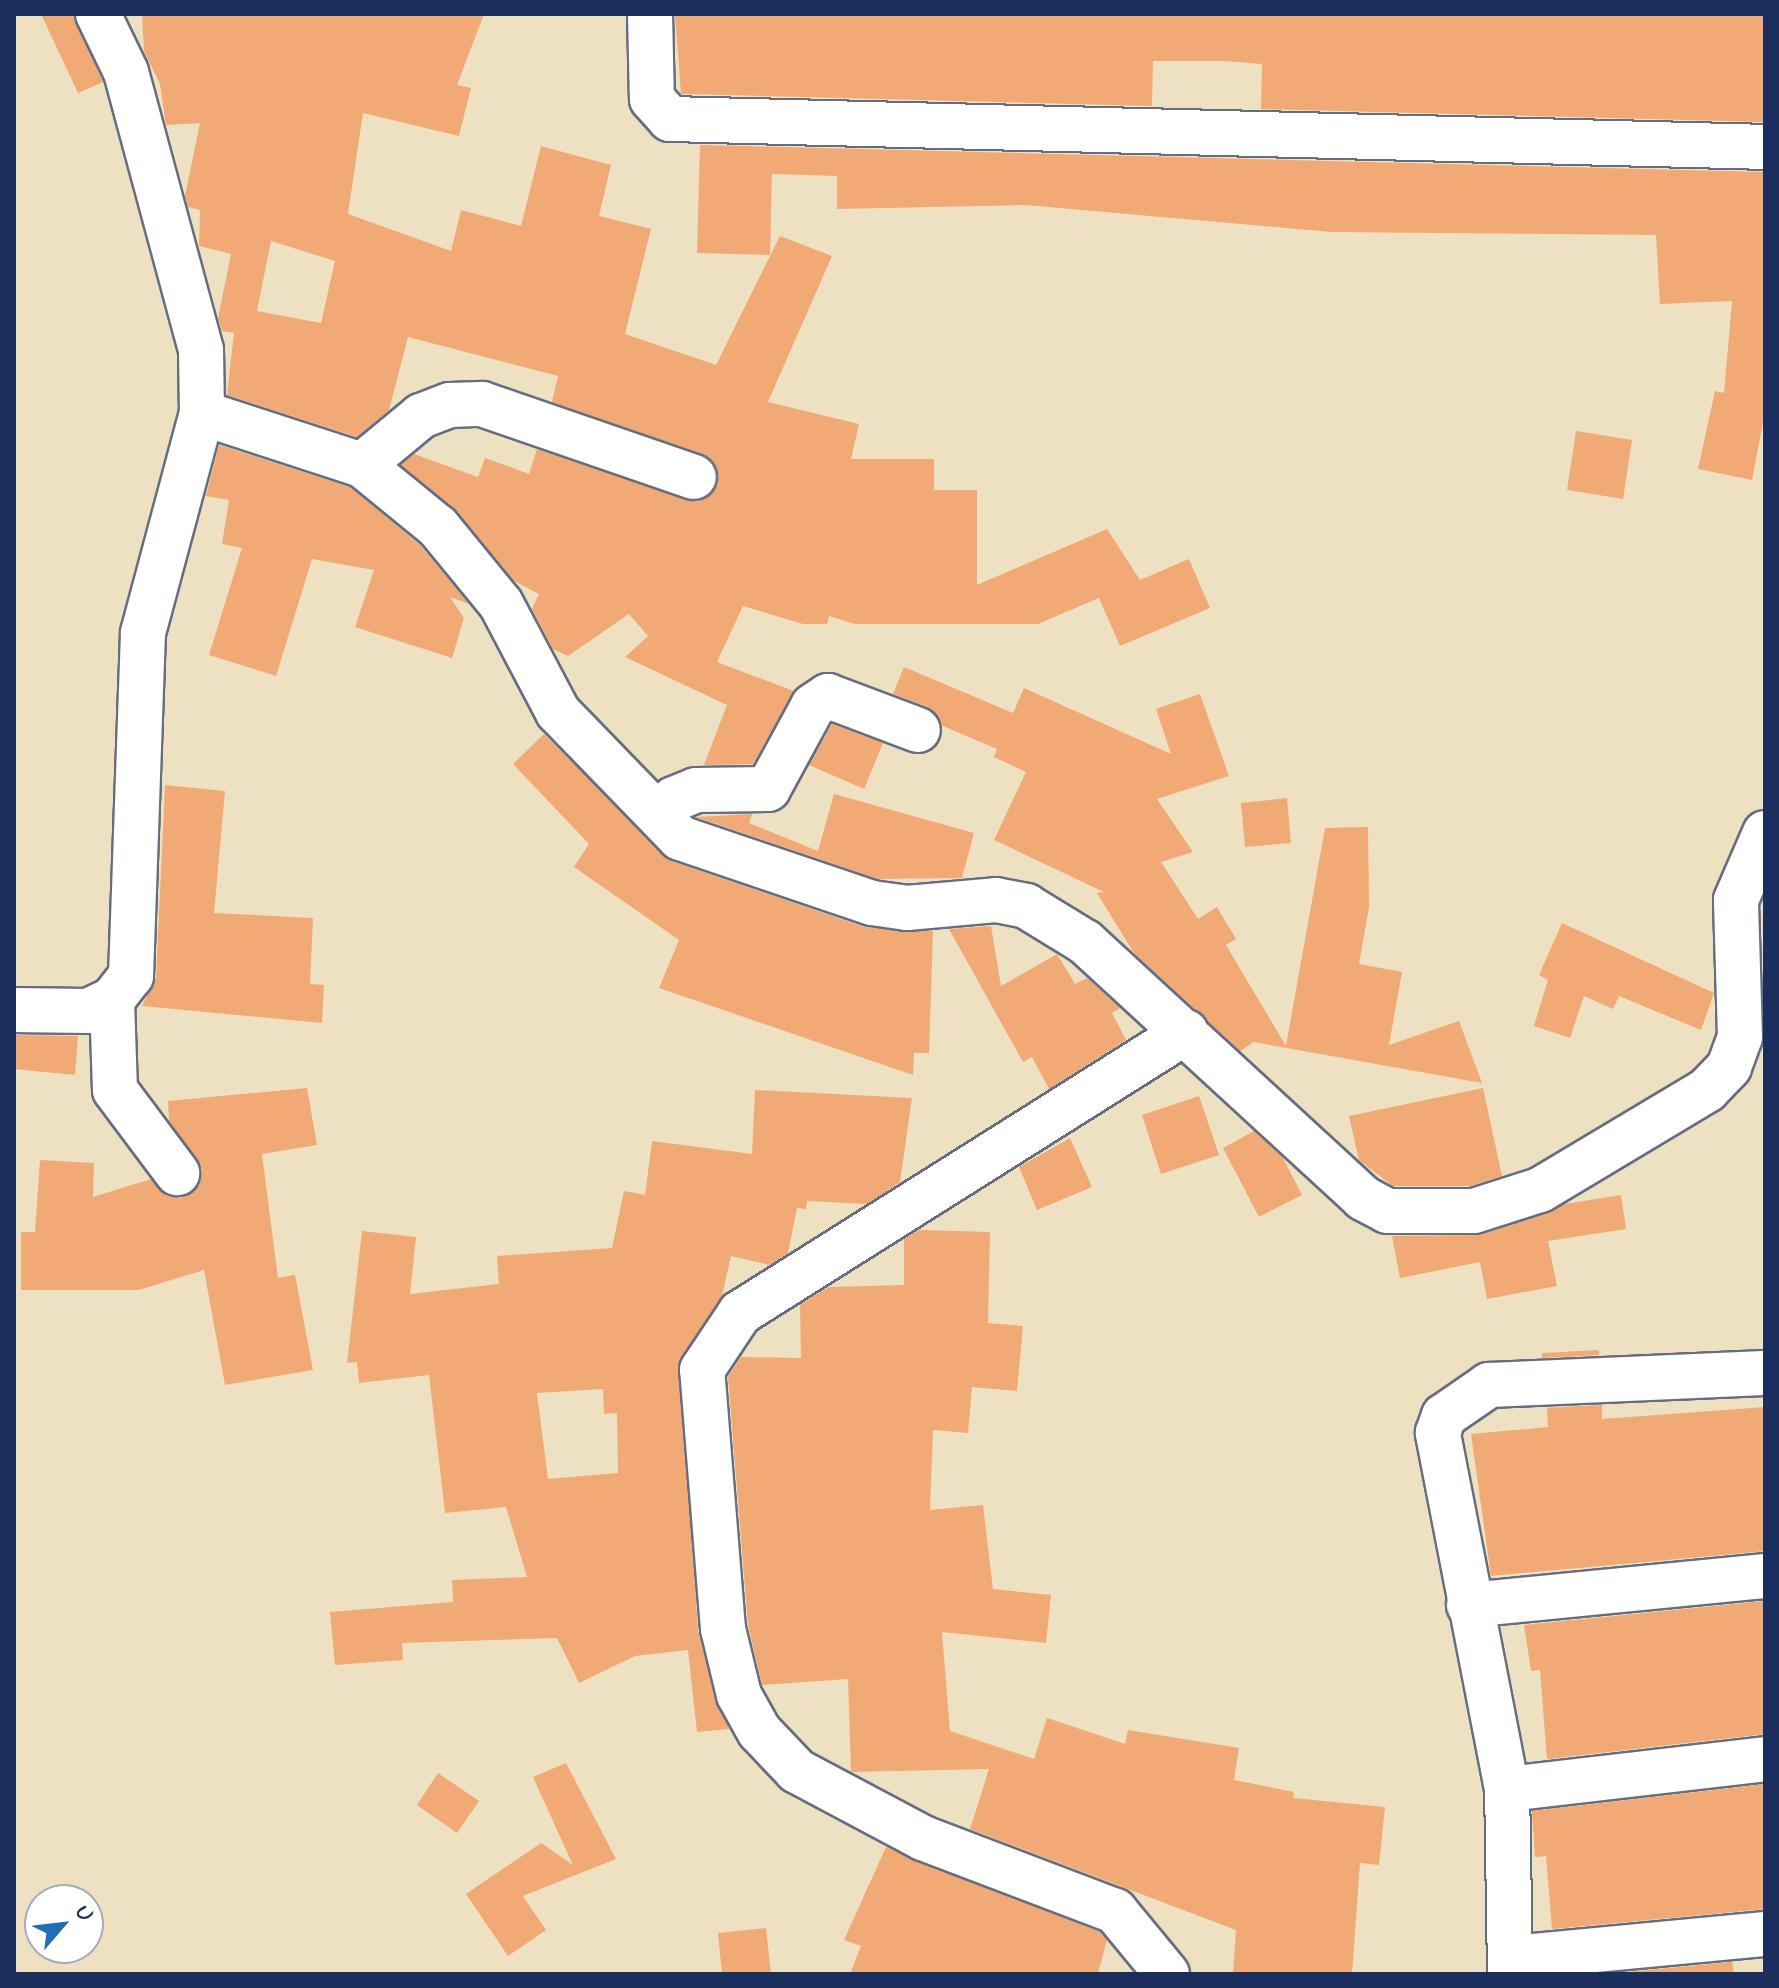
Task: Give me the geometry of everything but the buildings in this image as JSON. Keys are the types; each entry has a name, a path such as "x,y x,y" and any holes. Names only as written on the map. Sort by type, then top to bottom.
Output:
{"street":[{"path":"14,1010 68,1015 112,1000 131,976 143,633 202,413 201,350 126,72 98,14"},
{"path":"650,14 652,99 670,119 1765,147"},
{"path":"362,465 421,416 482,404 694,477"},
{"path":"202,413 362,465 438,527 501,604 558,712 680,838 872,903 907,908 996,900 1026,906 1085,942 1363,1198 1387,1211 1474,1211 1540,1190 1707,1090 1729,1067 1740,1037 1736,900 1765,833"},
{"path":"663,817 674,799 696,790 768,789 813,706 828,696 918,730"},
{"path":"112,1000 115,1090 177,1173"},
{"path":"1167,1974 1115,1911 923,1838 797,1771 759,1731 739,1695 723,1629 702,1370 740,1313 1186,1032"},
{"path":"1747,1948 1510,1966 1507,1789 1438,1433 1456,1403 1489,1385 1765,1373"},
{"path":"1469,1605 1765,1576"},
{"path":"1507,1789 1765,1759"}]}
